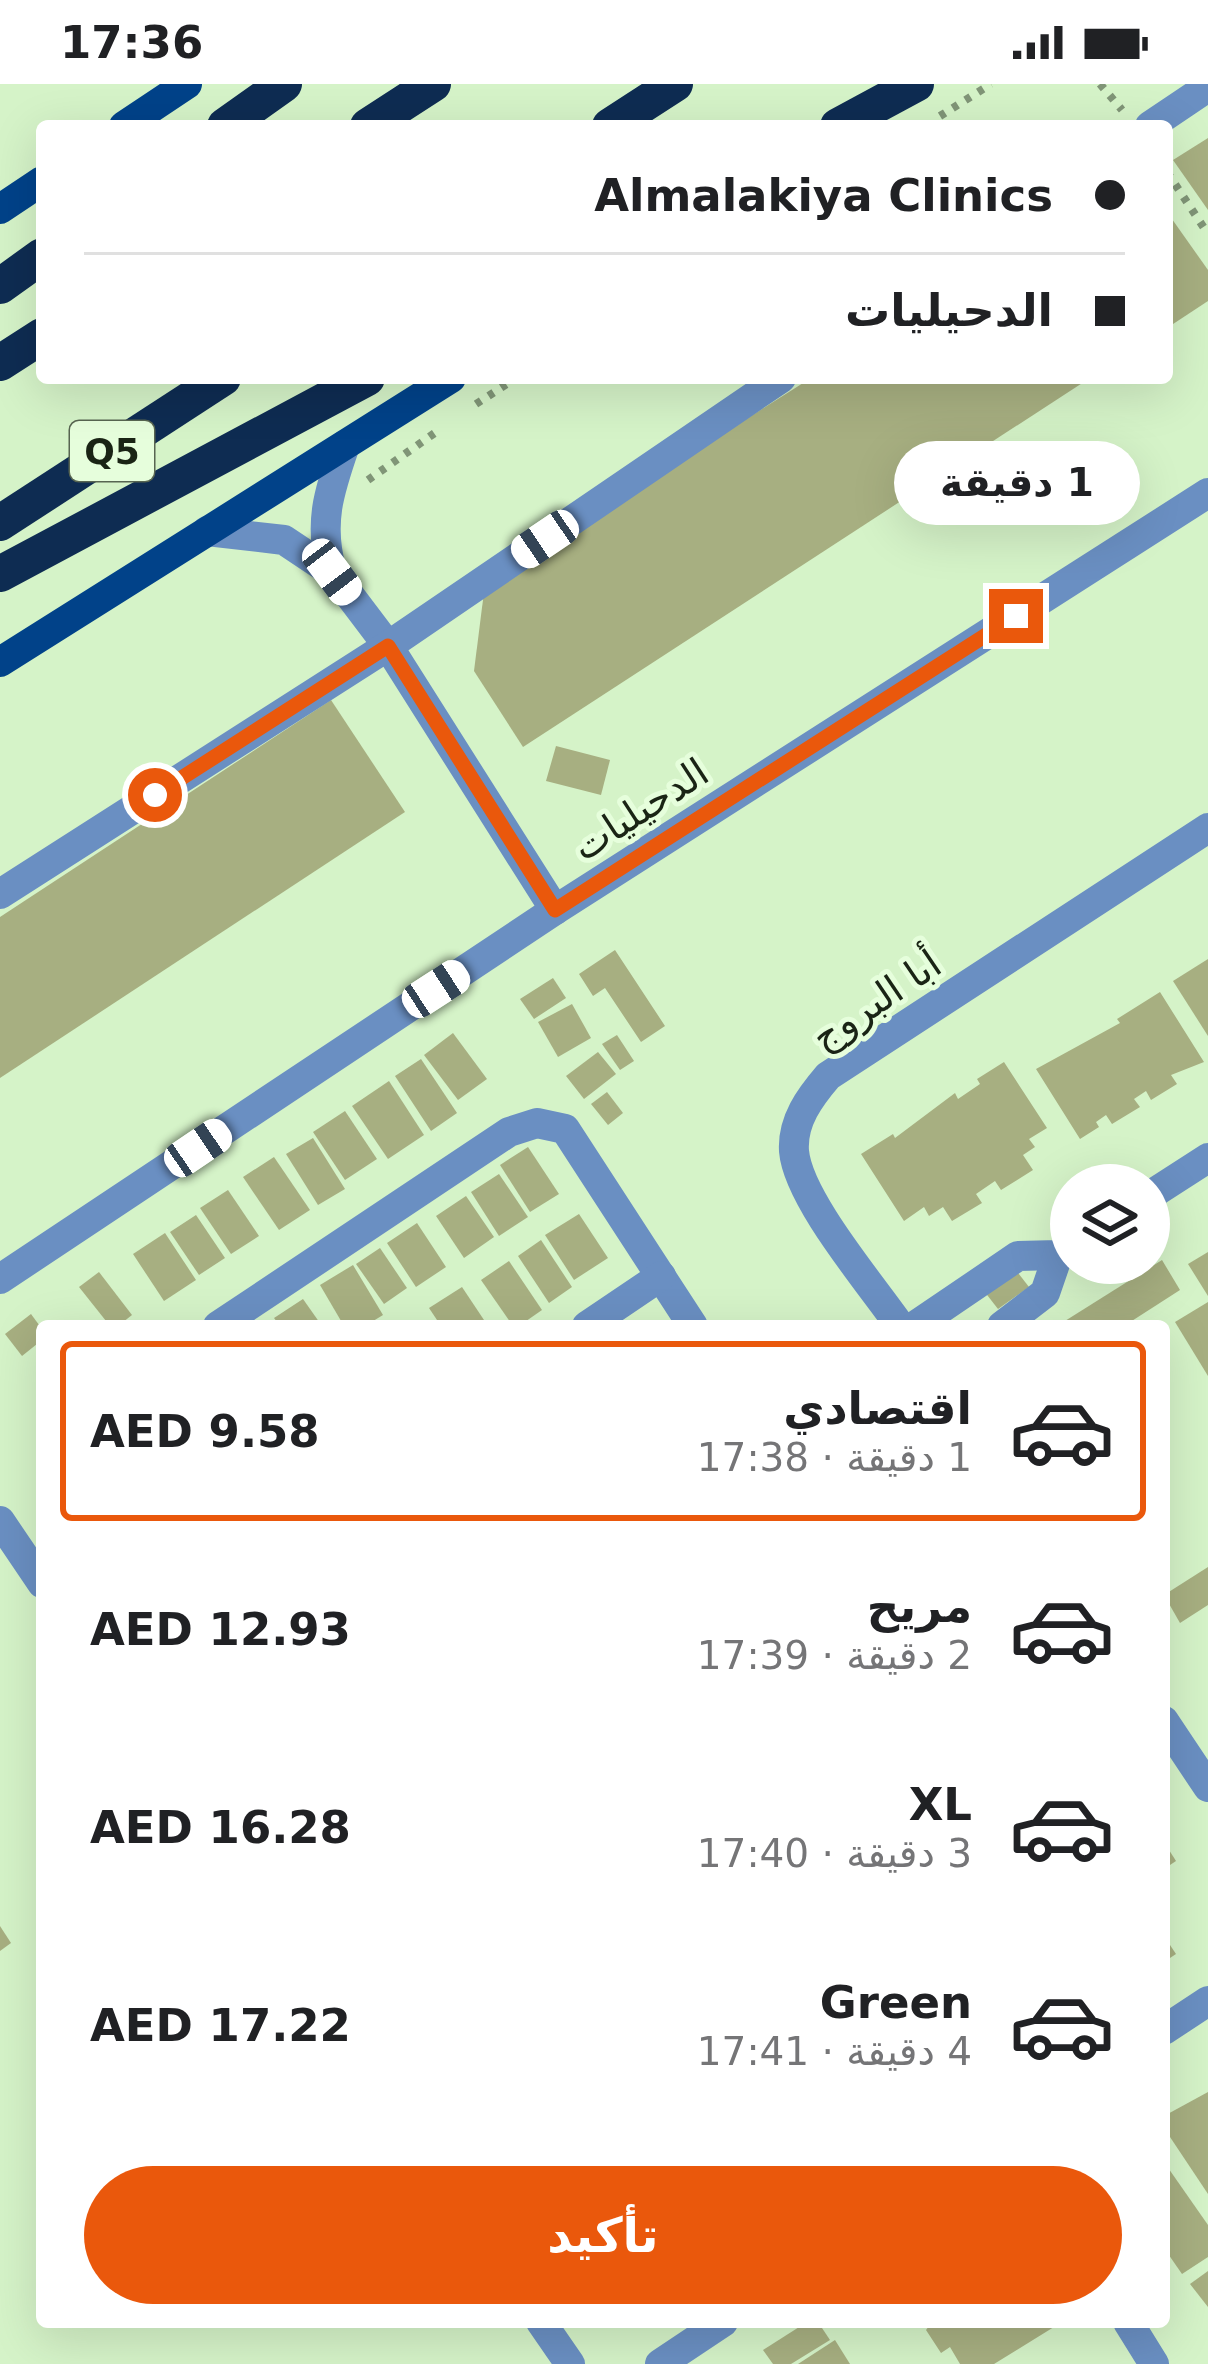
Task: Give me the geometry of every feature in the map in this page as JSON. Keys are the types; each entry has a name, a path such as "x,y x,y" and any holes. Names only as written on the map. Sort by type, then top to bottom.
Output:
{"highway":[{"path":"233,120 284,84"},
{"path":"377,120 434,84"},
{"path":"619,120 675,84"},
{"path":"849,120 918,84"},
{"path":"0,286 36,260"},
{"path":"0,363 36,340"},
{"name":"Q5","path":"0,523 214,384"},
{"path":"0,574 356,384"}],"main road":[{"path":"133,120 188,84"},
{"path":"862,120 918,84"},
{"path":"0,209 36,185"},
{"path":"0,662 442,384"}],"street":[{"path":"1159,120 1208,87"},
{"path":"0,894 388,646 772,384"},
{"path":"332,572 322,538 326,499 345,445"},
{"name":"الدحيليات","path":"0,1279 555,910 1208,493"},
{"path":"207,531 284,540 332,572 388,646 555,910"},
{"name":"أبا البروج","path":"896,1320 802,1181 794,1150 808,1099 828,1076 1208,828"},
{"path":"227,1320 509,1132 537,1123 565,1129 689,1320"},
{"path":"1170,1182 1208,1158"},
{"path":"924,1320 1018,1256 1050,1253"},
{"path":"596,1320 661,1276"},
{"path":"1010,1320 1045,1293 1050,1282"},
{"path":"0,1521 36,1574"},
{"path":"1170,1730 1208,1787"},
{"path":"1170,2026 1208,2001"},
{"path":"546,2328 570,2364"},
{"path":"660,2364 714,2328"},
{"path":"1132,2328 1154,2364"}],"path":[{"path":"933,120 992,84"},
{"path":"1100,84 1130,120"},
{"path":"1173,181 1208,234"}],"building":[{"path":"1208,138 1208,210 1173,160"},
{"path":"1173,220 1208,270 1208,301 1173,324"},
{"path":"802,384 1081,384 523,747 474,671 485,584"},
{"path":"331,700 405,812 0,1078 0,917"},
{"path":"556,746 610,760 601,795 546,781"},
{"path":"615,950 665,1026 641,1042 605,988 593,996 579,974"},
{"path":"1208,959 1208,1036 1173,981"},
{"path":"553,978 566,998 534,1019 520,999"},
{"path":"1160,992 1204,1062 1171,1075 1177,1084 1151,1100 1146,1091 1134,1099 1140,1107 1112,1124 1106,1115 1096,1122 1099,1127 1080,1139 1036,1069 1120,1023 1117,1019"},
{"path":"572,1004 591,1038 558,1057 538,1022"},
{"path":"453,1033 487,1079 458,1100 424,1055"},
{"path":"617,1035 634,1061 620,1070 602,1044"},
{"path":"598,1052 616,1074 584,1099 566,1076"},
{"path":"421,1059 457,1113 431,1131 395,1076"},
{"path":"1004,1062 1047,1128 1029,1139 1035,1147 1023,1155 1033,1170 1001,1190 995,1181 976,1194 982,1203 952,1221 943,1207 929,1216 924,1207 904,1221 861,1154 893,1134 895,1138 955,1093 958,1099 980,1084 977,1079"},
{"path":"389,1081 424,1135 388,1159 352,1106"},
{"path":"607,1092 623,1113 608,1125 591,1104"},
{"path":"345,1111 377,1159 345,1180 313,1132"},
{"path":"313,1138 345,1189 318,1205 286,1154"},
{"path":"528,1147 559,1194 530,1212 500,1165"},
{"path":"274,1157 310,1210 279,1230 243,1177"},
{"path":"499,1174 528,1217 499,1236 471,1192"},
{"path":"228,1190 259,1236 231,1254 200,1208"},
{"path":"466,1196 494,1237 464,1258 436,1216"},
{"path":"579,1214 608,1258 574,1280 545,1235"},
{"path":"196,1215 225,1258 199,1275 170,1232"},
{"path":"417,1223 446,1267 416,1287 387,1243"},
{"path":"165,1233 196,1280 164,1301 133,1254"},
{"path":"541,1240 572,1287 549,1303 518,1256"},
{"path":"380,1248 407,1288 384,1304 356,1264"},
{"path":"1208,1252 1208,1296 1188,1264"},
{"path":"509,1261 542,1310 528,1320 509,1320 481,1280"},
{"path":"353,1265 383,1315 375,1320 340,1320 320,1285"},
{"path":"1015,1269 1029,1287 998,1309 984,1291"},
{"path":"99,1272 132,1315 126,1320 105,1320 79,1287"},
{"path":"1170,1273 1180,1290 1133,1320 1067,1320 1124,1284 1170,1284"},
{"path":"462,1287 484,1320 437,1320 429,1308"},
{"path":"303,1299 318,1320 276,1320"},
{"path":"1208,1302 1208,1376 1175,1322"},
{"path":"31,1314 36,1321 36,1345 22,1356 5,1334"},
{"path":"1208,1567 1208,1605 1180,1623 1170,1606 1170,1591"},
{"path":"0,1926 11,1943 0,1951"},
{"path":"1208,2092 1208,2194 1170,2137 1170,2113"},
{"path":"1170,2171 1208,2225 1208,2257 1182,2274 1170,2257"},
{"path":"1208,2271 1208,2307 1190,2284"},
{"path":"798,2328 822,2328 830,2340 791,2364 773,2364 763,2350"},
{"path":"1052,2328 994,2364 960,2364 950,2347 941,2353 926,2330"},
{"path":"835,2340 850,2364 798,2364"}],"route":[{"path":"155,795 388,646 555,910 1016,616"}]}
